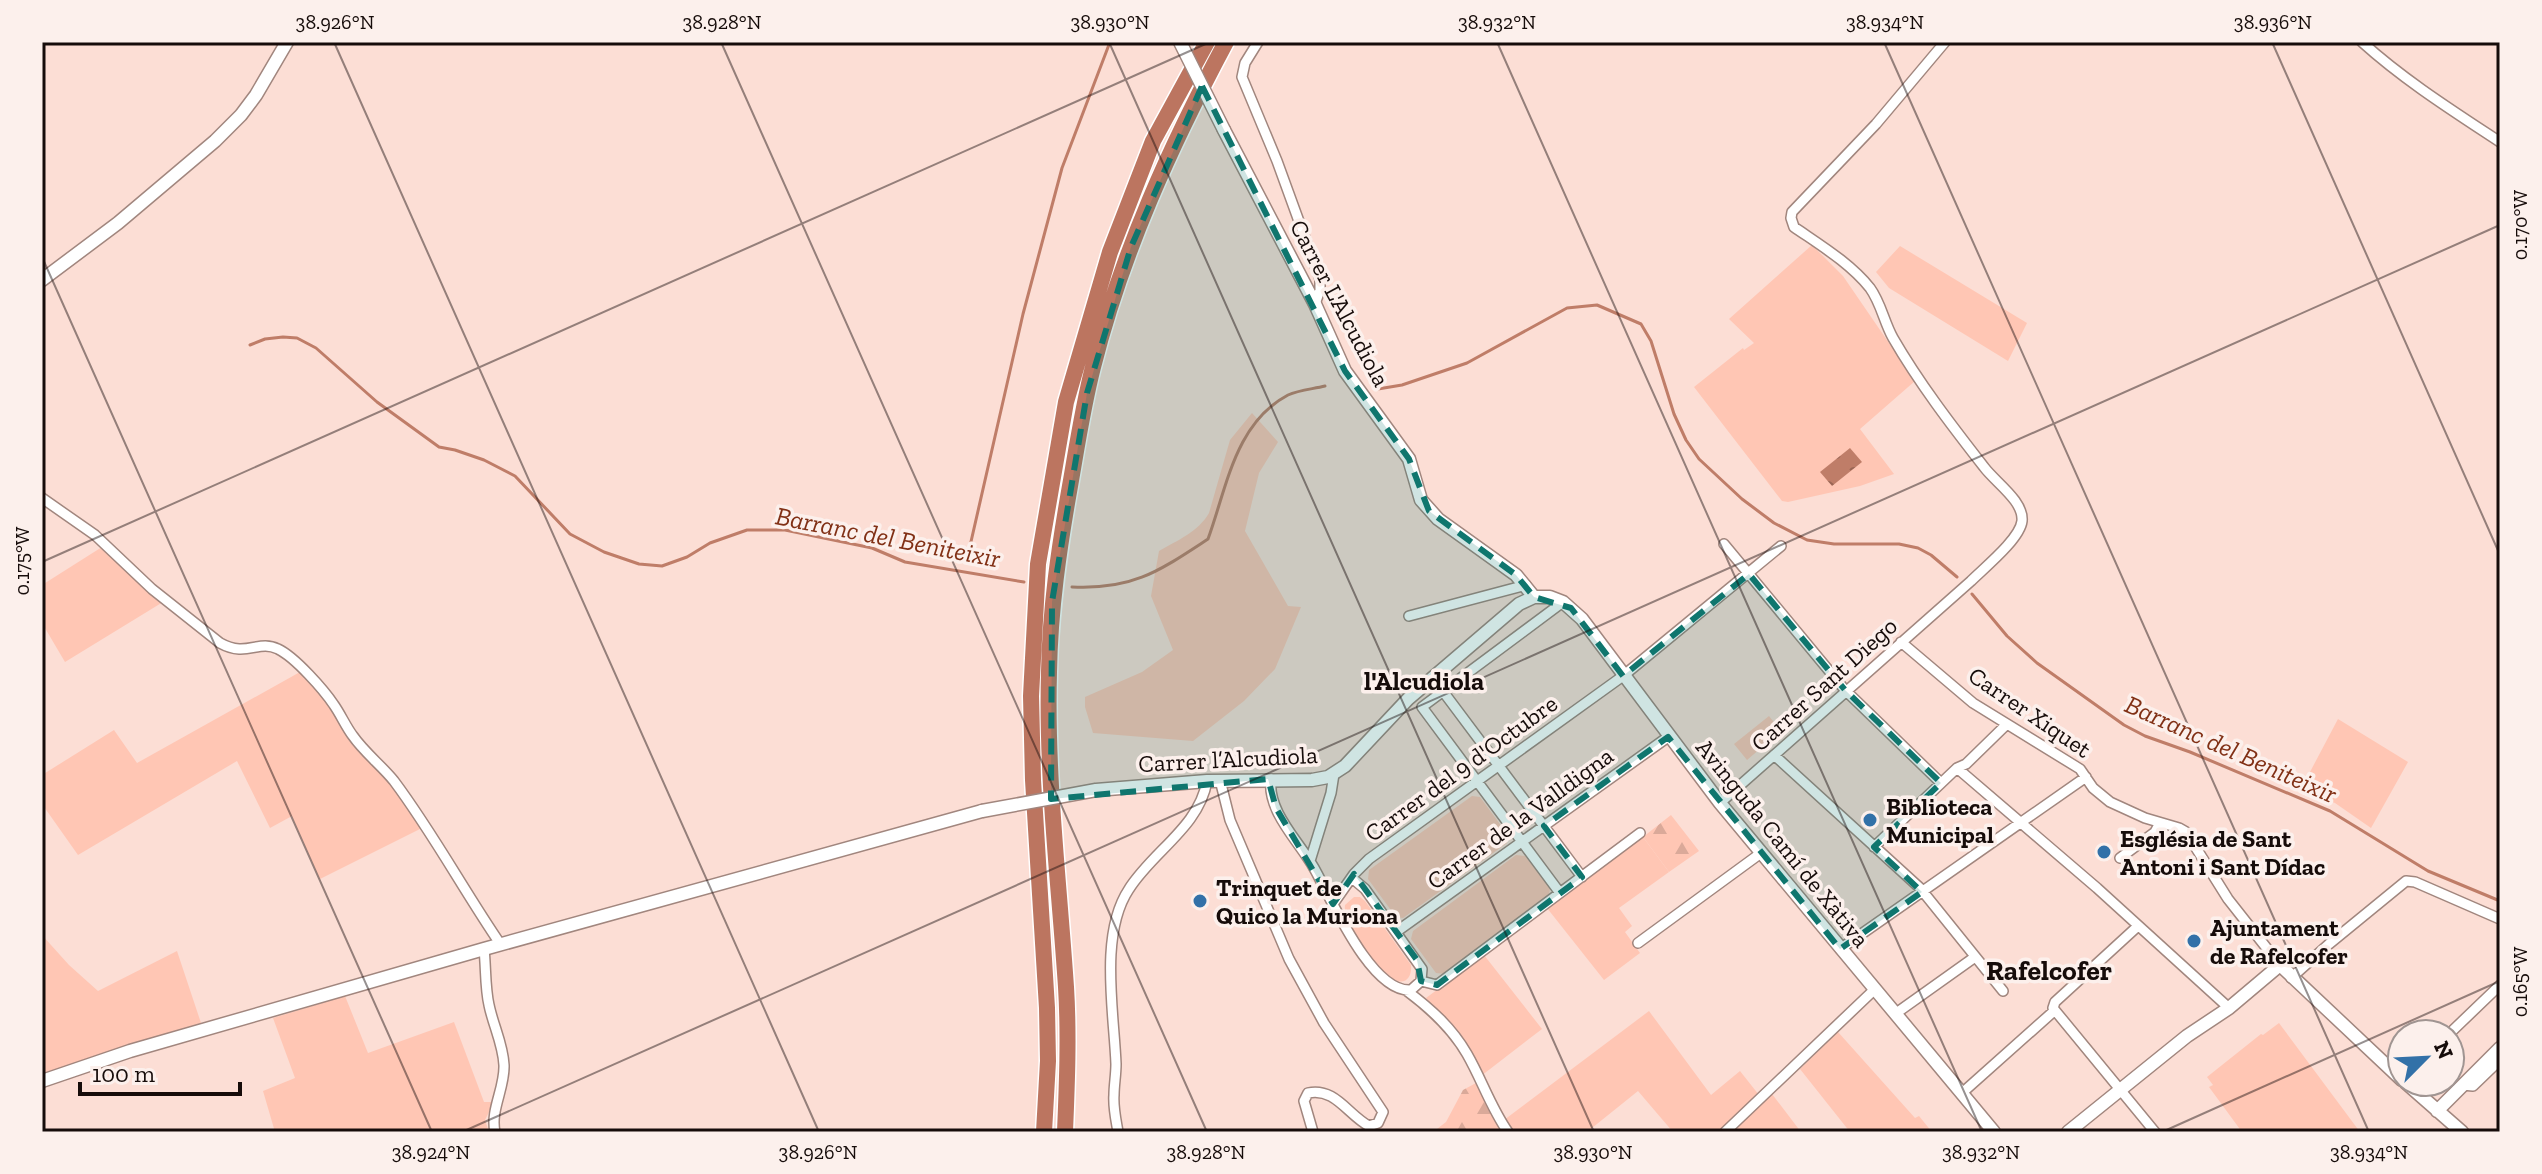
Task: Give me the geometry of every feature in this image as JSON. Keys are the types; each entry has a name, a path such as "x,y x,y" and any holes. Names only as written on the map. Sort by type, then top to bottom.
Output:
{"highway":[{"path":"1044,1132 1047,1008 1031,696 1038,564 1066,402 1110,252 1153,141 1207,42"},
{"path":"1065,1132 1066,988 1051,808 1049,713 1051,616 1056,565 1087,393 1114,298 1169,152 1226,42"}],"street":[{"path":"42,280 118,223 215,141 256,95 287,42"},
{"name":"Carrer L'Alcudiola","path":"1180,42 1355,387 1409,459 1425,507 1516,575 1534,597"},
{"path":"1258,42 1245,63 1242,77 1320,279 1315,304"},
{"name":"Carrer Sant Diego","path":"1720,803 1971,581 2016,534 2021,524 2021,512 1911,367 1891,334 1871,290 1849,266 1794,227 1791,218 1792,212 1876,124 1945,42"},
{"path":"2362,42 2434,98 2500,142"},
{"path":"42,498 95,535 142,580 220,643 241,650 267,645 280,649 292,659 333,703 354,738 394,781 501,945"},
{"path":"1724,544 1845,690 1941,783"},
{"name":"Carrer del 9 d'Octubre","path":"1333,904 1369,859 1623,676 1781,546"},
{"path":"1409,616 1526,585"},
{"path":"1534,597 1550,597 1563,602"},
{"name":"Carrer l’Alcudiola","path":"42,1081 130,1051 484,949 982,811 1096,790 1214,781 1321,779 1350,762 1408,699 1515,606 1534,597"},
{"path":"1560,893 1422,707 1563,602"},
{"name":"Avinguda Camí de Xàtiva","path":"1563,602 1582,619 1720,803 1994,1132"},
{"name":"Carrer Xiquet","path":"1901,642 1966,698 2080,769 2093,788 2110,802 2179,828 2191,838 2228,899 2291,978 2386,1065"},
{"path":"1442,690 1582,877"},
{"path":"1874,847 2007,724"},
{"name":"Carrer de la Valldigna","path":"1396,932 1668,737"},
{"path":"1774,755 1922,892 2003,991"},
{"path":"1957,768 2022,822 2229,1008"},
{"path":"1310,861 1334,785 1334,774"},
{"path":"1840,949 2086,777"},
{"path":"1271,779 1276,808 1310,861 1358,950 1390,982 1407,991 1452,1032 1469,1057 1508,1132"},
{"path":"1118,1132 1113,1099 1116,1070 1110,951 1115,919 1131,885 1191,819 1214,781"},
{"path":"1214,781 1289,959 1324,1023 1383,1112 1378,1123 1369,1126 1330,1095 1319,1091 1308,1093 1304,1101 1313,1132"},
{"path":"2120,858 2155,832 2160,823"},
{"path":"1421,981 1437,985 1640,833"},
{"path":"1638,943 1761,853"},
{"path":"1352,878 1365,889 1422,969 1421,981 1407,991"},
{"path":"2291,978 2399,884 2410,880 2500,919"},
{"path":"2138,926 2053,1004 2057,1014 2155,1132"},
{"path":"484,949 488,1003 504,1065 494,1115 495,1132"},
{"path":"1895,1014 1975,957"},
{"path":"2068,1132 2280,965"},
{"path":"2466,1018 2500,985"},
{"path":"1725,1132 1875,989"},
{"path":"1962,1093 2030,1032 2057,1014"},
{"path":"2466,1081 2500,1048"},
{"path":"2466,1085 2473,1086 2500,1060"},
{"name":"Carrer Xiquet","path":"2422,1098 2462,1132"},
{"path":"2437,1111 2450,1098"}],"highlighted area":[{"path":"1202,86 1345,371 1409,459 1429,511 1516,575 1534,597 1571,608 1623,676 1749,574 1845,690 1941,783 1874,847 1922,892 1840,949 1668,737 1544,826 1582,877 1437,985 1421,981 1417,960 1354,874 1333,904 1276,808 1268,779 1051,799 1052,602 1087,393 1131,247"}],"green space":[{"path":"1812,245 1843,276 1915,381 1860,429 1894,474 1860,486 1788,502 1782,501 1694,387 1743,348 1754,343 1729,319"},
{"path":"1900,246 2027,323 2008,361 1889,288 1876,272"},
{"path":"1252,413 1278,442 1259,473 1245,531 1288,606 1301,607 1275,669 1244,701 1193,741 1093,733 1085,697 1142,672 1173,650 1151,596 1159,551 1193,530 1209,513 1230,440"},
{"path":"102,547 163,602 65,662 42,623 42,585"},
{"path":"300,672 333,710 349,739 373,761 422,828 320,879 292,816 270,828 237,761 78,855 42,804 42,775 114,730 137,763"},
{"path":"1769,716 1781,731 1747,760 1734,744"},
{"path":"2338,719 2408,762 2371,828 2335,803 2301,789"},
{"path":"1472,796 1480,797 1508,835 1507,843 1403,918 1396,917 1368,879 1369,870"},
{"path":"1671,815 1699,851 1669,872 1643,837"},
{"path":"1643,837 1669,872 1619,908 1632,926 1625,932 1640,953 1604,980 1547,908"},
{"path":"1516,855 1525,856 1550,888 1549,896 1445,974 1436,973 1411,939 1413,931"},
{"path":"1354,897 1365,901 1411,965 1407,980 1397,981 1382,970 1356,935 1345,905"},
{"path":"42,935 98,991 177,951 202,1026 42,1076"},
{"path":"1484,955 1542,1029 1481,1076 1426,998"},
{"path":"345,996 368,1053 454,1022 484,1102 494,1102 485,1120 489,1132 275,1132 263,1091 295,1078 273,1018"},
{"path":"1649,1011 1711,1095 1740,1071 1759,1095 1720,1132 1673,1132 1638,1091 1587,1132 1513,1132 1504,1120"},
{"path":"2279,1023 2360,1132 2242,1132 2209,1087 2213,1085 2207,1077"},
{"path":"1838,1032 1915,1118 1919,1116 1932,1132 1850,1132 1800,1069"},
{"path":"1476,1083 1503,1132 1433,1132 1446,1122 1463,1090"},
{"path":"1772,1094 1801,1132 1730,1132"}],"water":[{"path":"1850,448 1862,462 1832,486 1820,472"}],"waterway":[{"path":"970,546 1023,314 1062,168 1110,42"},
{"name":"Barranc del Beniteixir","path":"1378,389 1402,385 1467,363 1567,308 1597,305 1641,324 1651,341 1674,414 1686,440 1699,459 1742,499 1774,523 1807,540 1834,544 1899,544 1918,548 1957,577"},
{"name":"Barranc del Beniteixir","path":"250,345 283,337 297,338 316,348 377,402 439,447 484,460 515,476 570,534 604,552 639,564 662,566 687,557 710,543 747,530 785,530 872,548 905,562 1024,582"},
{"name":"Barranc del Beniteixir","path":"1072,587 1129,582 1160,569 1208,539 1235,458 1256,422 1270,407 1288,395 1325,386"},
{"name":"Barranc del Beniteixir","path":"1972,594 2007,636 2037,663 2124,725 2330,811 2428,871 2500,901"}],"place":[{"name":"Biblioteca Municipal","path":"1870,820"},
{"name":"Església de Sant Antoni i Sant Dídac","path":"2104,852"},
{"name":"Trinquet de Quico la Muriona","path":"1200,901"},
{"name":"Ajuntament de Rafelcofer","path":"2194,941"}],"district":[{"name":"l'Alcudiola","path":"1424,681"},
{"name":"Rafelcofer","path":"2049,970"}]}
